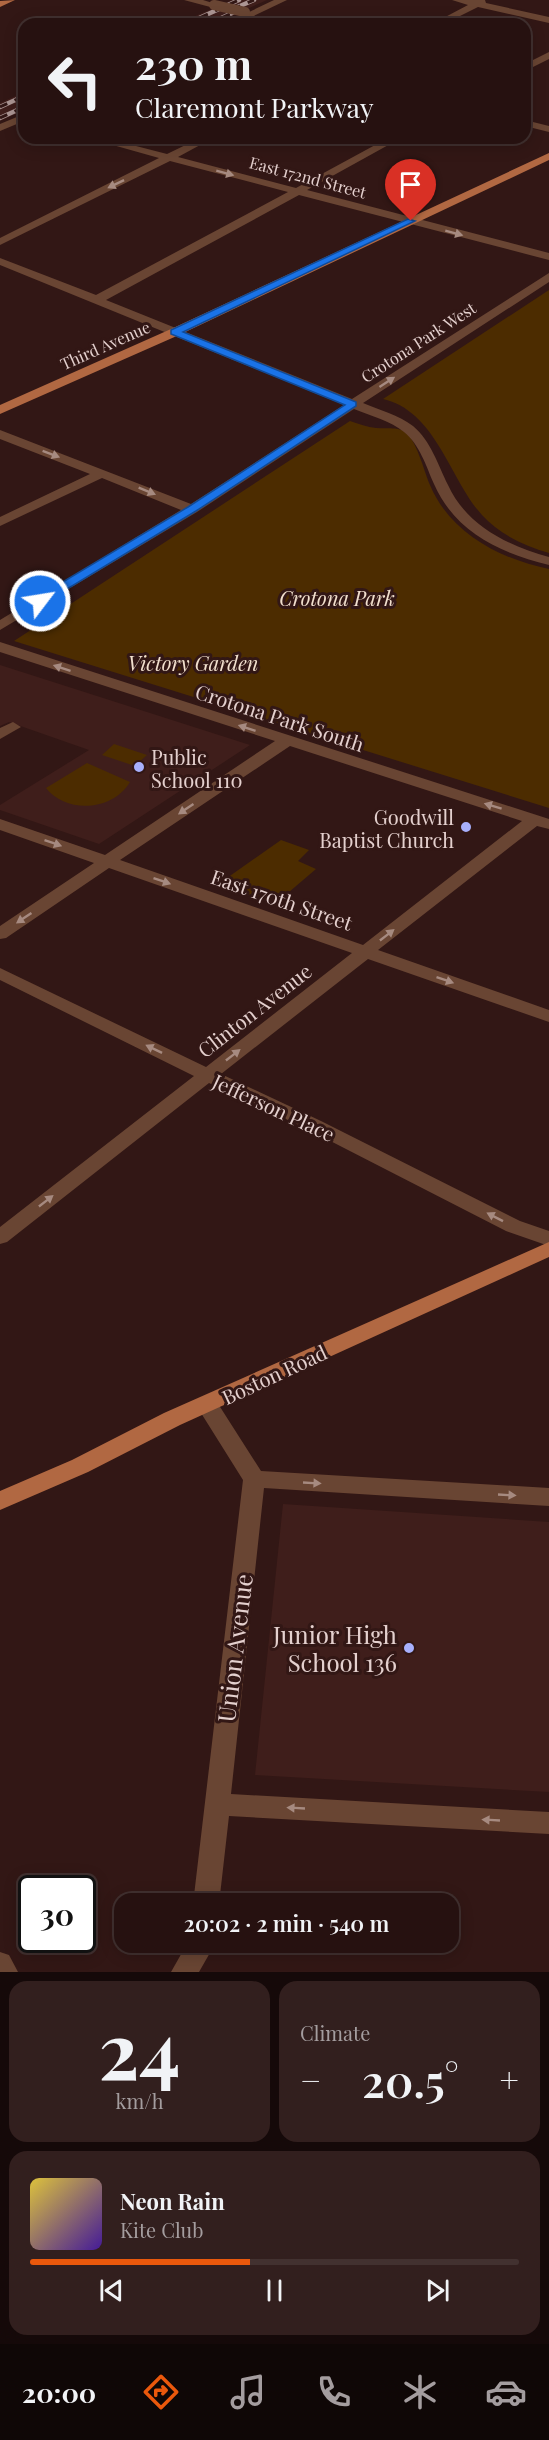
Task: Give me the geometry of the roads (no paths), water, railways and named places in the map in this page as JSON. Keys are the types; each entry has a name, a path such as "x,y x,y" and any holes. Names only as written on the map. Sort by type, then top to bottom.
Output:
{"main road":[{"path":"0,4 10,0"},
{"name":"Third Avenue","path":"0,410 175,332 549,156"},
{"name":"Boston Road","path":"0,1501 549,1249"}],"street":[{"path":"189,0 213,3 249,13"},
{"path":"240,18 282,0"},
{"path":"457,0 481,2 549,20"},
{"path":"449,18 481,2"},
{"path":"531,65 549,56"},
{"path":"0,128 18,121"},
{"path":"531,124 549,129"},
{"name":"East 172nd Street","path":"116,144 549,257"},
{"path":"0,242 196,144"},
{"path":"96,300 385,144"},
{"path":"0,261 394,420 415,432 447,497 472,524 505,546 549,561"},
{"name":"Crotona Park West","path":"0,626 192,509 549,277"},
{"path":"0,434 192,509"},
{"path":"0,522 102,473"},
{"name":"Crotona Park South","path":"0,647 286,741 542,821"},
{"path":"0,934 286,741"},
{"name":"Clinton Avenue","path":"0,1237 365,952 542,821"},
{"name":"East 170th Street","path":"0,824 549,1016"},
{"name":"Jefferson Place","path":"0,973 314,1125 513,1226 549,1239"},
{"path":"207,1405 254,1479 549,1497"},
{"name":"Union Avenue","path":"207,1893 254,1479"},
{"path":"217,1804 549,1823"},
{"path":"184,1972 196,1953"},
{"path":"200,1972 201,1953"},
{"path":"0,1964 5,1972"}],"railway":[{"path":"199,18 239,0"},
{"path":"233,9 254,0"},
{"path":"221,18 241,9"},
{"path":"0,107 18,99"},
{"path":"0,118 18,110"}],"place":[{"name":"Public School 110","path":"139,767"},
{"name":"Goodwill Baptist Church","path":"466,827"},
{"name":"Junior High School 136","path":"409,1648"}],"park label":[{"name":"Crotona Park","path":"337,597"},
{"name":"Victory Garden","path":"193,662"}]}
